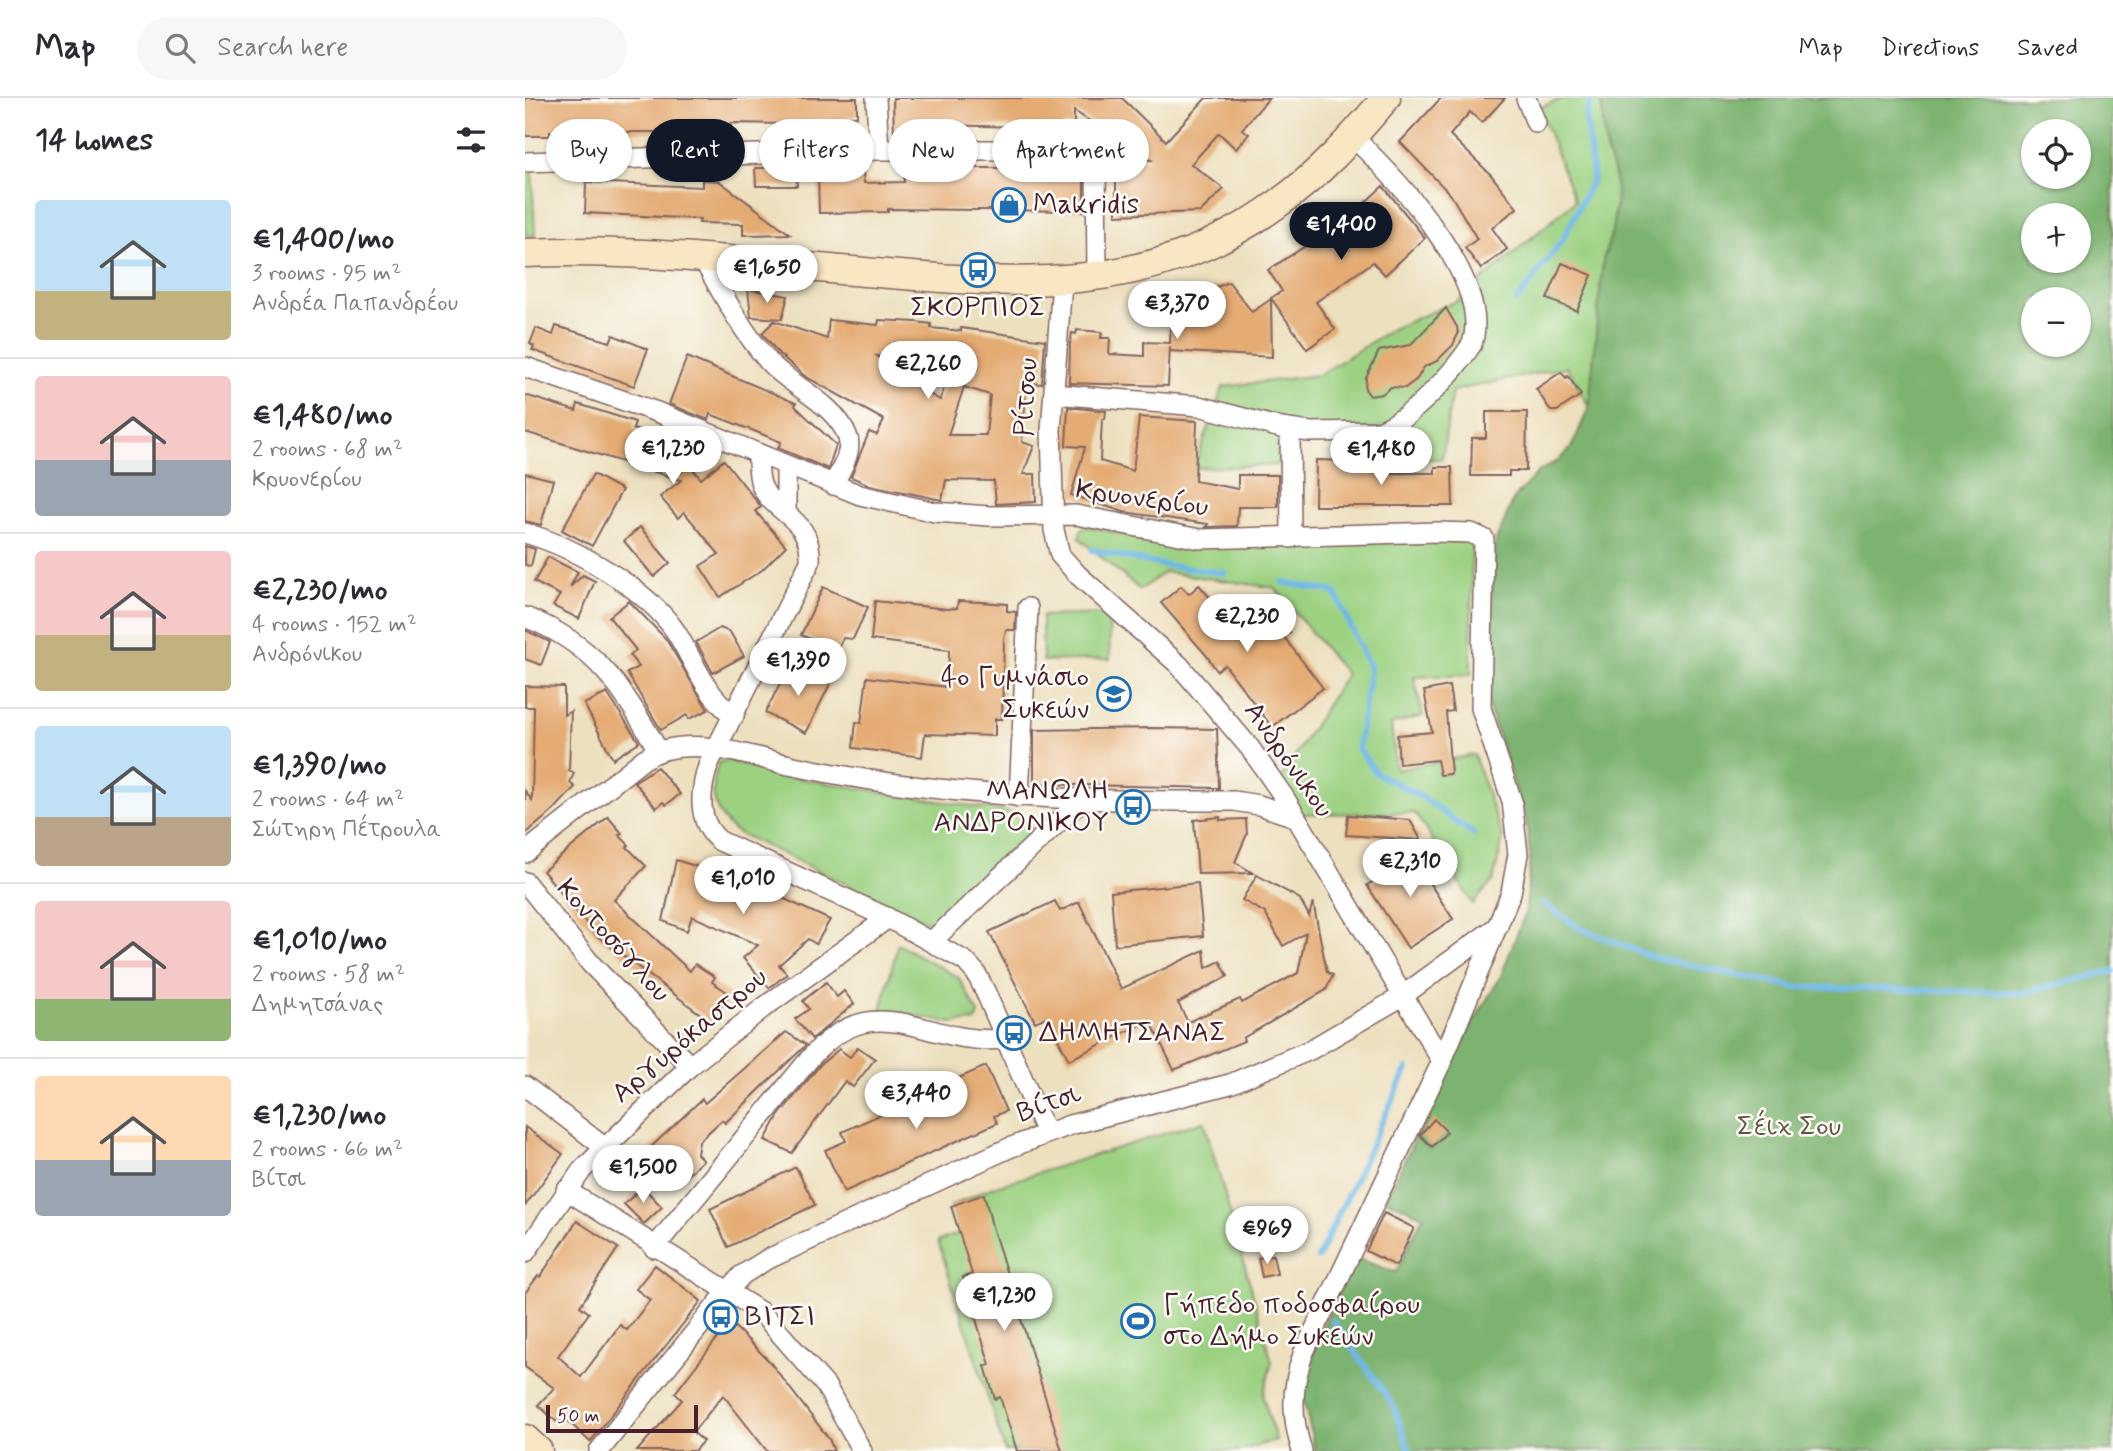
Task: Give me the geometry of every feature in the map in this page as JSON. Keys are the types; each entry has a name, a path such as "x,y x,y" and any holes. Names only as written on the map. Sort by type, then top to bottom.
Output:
{"main road":[{"path":"525,253 600,251 943,279 1062,282 1097,277 1192,251 1247,224 1300,188 1353,137 1385,98"},
{"path":"525,1438 538,1451"}],"street":[{"path":"876,98 879,150"},
{"path":"1526,98 1536,123"},
{"path":"1054,394 1199,406 1290,430 1362,432 1388,428 1413,410 1467,352 1474,338 1471,304 1454,258 1420,211 1353,137"},
{"path":"525,162 879,150 1020,150 1091,156 1096,165 1097,277"},
{"path":"702,259 745,333 772,364 826,410 847,433 849,450 833,485"},
{"name":"Ρίτσου","path":"1053,516 1051,430 1062,282"},
{"name":"Κρυονερίου","path":"525,367 657,412 833,485 881,501 935,512 1076,516 1200,539 1457,532 1484,539 1481,708 1506,780 1518,840 1515,878 1442,1061 1303,1354 1292,1400 1292,1415 1302,1451"},
{"path":"1290,430 1291,538"},
{"path":"758,454 762,488 786,510 806,537 810,562 715,750 703,781 705,820 715,837 744,853 888,918 965,961 976,973 1046,1133"},
{"path":"786,466 786,510"},
{"name":"Ανδρόνικου","path":"1053,516 1055,541 1066,563 1149,636 1193,680 1250,748 1295,817 1442,1061"},
{"path":"525,533 585,560 653,603 674,629 715,700 734,716"},
{"path":"1019,797 1028,608"},
{"path":"525,617 571,639 606,670 625,694 658,750"},
{"path":"525,853 658,750 683,747 715,750 841,775 1019,797 1081,801 1234,801 1259,805 1295,817"},
{"path":"932,941 1081,801"},
{"name":"Κοντοσόγλου","path":"525,882 591,964 690,1066"},
{"name":"Αργυρόκαστρου","path":"525,1254 566,1191 604,1147 690,1066 762,1008 888,918"},
{"name":"Βίτσι","path":"599,1451 742,1275 766,1261 1046,1133 1230,1084 1338,1037 1401,997 1498,926"},
{"path":"654,1248 811,1057 838,1031 856,1024 884,1021 972,1038 1003,1039"},
{"path":"525,1086 604,1147"},
{"path":"566,1191 761,1312 797,1350 835,1399 862,1451"}],"green space":[{"path":"1563,98 1601,98 1606,149 1614,173 1617,197 1612,232 1603,261 1589,407 1567,367 1452,391 1442,459 1390,460 1385,440 1277,442 1278,465 1194,468 1223,387 1319,375 1392,329 1457,301 1575,201 1539,108"},
{"name":"Σέιχ Σου","path":"1601,98 2113,98 2113,1451 1315,1451 1302,1392 1310,1354 1355,1258 1396,1272 1423,1216 1385,1199 1470,1028 1501,976 1526,911 1530,857 1526,820 1488,705 1496,541 1514,498 1539,471 1559,460 1572,447 1589,407 1603,261 1612,232 1617,197 1614,173 1606,149"},
{"path":"525,171 532,171 535,235 525,236"},
{"path":"1089,526 1169,546 1472,540 1471,675 1414,677 1423,716 1391,724 1396,770 1474,755 1503,839 1493,881 1473,904 1415,813 1300,814 1280,780 1346,674 1275,588 1165,572 1140,590 1079,538 1082,528"},
{"path":"1109,614 1110,659 1043,661 1042,616"},
{"path":"726,760 801,779 1015,813 1029,819 1031,832 932,924 736,832 722,817 715,801 714,783 718,763"},
{"path":"898,944 958,977 979,1014 976,1021 953,1023 881,1010"},
{"name":"Γήπεδο ποδοσφαίρου στο Δήμο Συκεών","path":"1204,1121 1272,1362 1263,1396 1276,1440 1239,1451 1005,1451 938,1241 960,1233 951,1206 993,1187"}],"building":[{"path":"525,98 857,98 857,116 847,119 759,119 759,123 745,123 745,119 646,119 646,132 632,132 632,119 546,119 546,136 525,136"},
{"path":"893,98 1122,98 1143,119 1087,119 1074,111 1074,119 992,119 992,126 978,126 978,119 894,119"},
{"path":"1206,98 1269,98 1242,129 1249,134 1236,149 1219,133 1191,164 1224,189 1200,212 1116,215 1116,182 1149,182 1149,124 1166,141"},
{"path":"1441,98 1505,98 1482,123 1470,112 1450,135 1491,175 1517,208 1492,228 1507,249 1481,269 1465,248 1477,239 1451,195 1400,142"},
{"path":"755,168 759,168 759,182 797,182 797,186 756,186"},
{"path":"978,168 992,168 992,182 1084,182 1084,211 888,209 888,212 819,213 818,182 978,182"},
{"path":"586,182 702,187 702,182 720,182 790,234 743,235 743,224 585,213"},
{"path":"1383,186 1425,238 1385,275 1373,262 1316,302 1335,329 1307,349 1271,298 1282,291 1268,270 1346,220"},
{"path":"1562,263 1592,275 1577,311 1547,299"},
{"path":"1229,282 1252,312 1271,299 1272,357 1170,351 1170,346 1168,386 1069,383 1072,333 1076,334 1077,330 1102,332 1101,338 1110,338 1109,354 1144,356 1144,342 1170,343 1171,305"},
{"path":"748,289 788,296 782,319 751,317"},
{"path":"1446,308 1457,327 1458,334 1453,345 1437,361 1424,367 1417,379 1405,388 1391,387 1382,394 1370,396 1365,389 1366,378 1379,351 1410,345"},
{"path":"829,320 878,325 879,320 916,322 931,324 931,328 961,331 961,328 1045,340 1042,384 1027,383 1022,442 1034,446 1023,474 1035,474 1036,502 996,504 994,481 946,480 942,500 870,485 851,477 869,432 877,435 884,420 806,377 779,354 762,333 774,321 827,339","holes":["877,356 952,363 940,400 922,390","964,387 990,395 986,435 948,435"]},
{"path":"556,326 610,342 613,335 648,349 634,386 532,350 534,346 530,344 536,328 553,335"},
{"path":"687,357 796,403 795,406 836,445 828,469 778,448 781,442 759,433 710,414 708,420 669,404"},
{"path":"1561,372 1566,378 1568,376 1581,395 1557,411 1551,411 1536,389"},
{"path":"525,395 576,411 578,404 635,422 633,429 683,444 680,453 701,479 724,460 761,507 755,511 786,546 762,570 720,597 700,566 719,554 684,512 678,518 660,497 681,480 525,432"},
{"path":"1068,407 1106,411 1105,419 1102,419 1100,461 1133,471 1139,417 1197,421 1195,481 1238,489 1238,475 1278,475 1278,507 1238,507 1237,526 1206,527 1208,524 1124,512 1071,495 1085,447 1066,446"},
{"path":"1486,412 1527,412 1526,471 1509,471 1509,476 1471,476 1472,438 1486,438"},
{"path":"1316,460 1349,461 1349,473 1435,473 1435,467 1452,467 1453,506 1315,506"},
{"path":"525,473 553,480 541,525 525,521"},
{"path":"593,474 622,490 592,546 562,530"},
{"path":"640,527 670,563 654,577 624,541"},
{"path":"525,546 535,549 531,566 525,565"},
{"path":"548,557 578,572 570,587 583,575 595,581 579,619 553,606 560,595 534,582"},
{"path":"1199,585 1239,631 1259,615 1267,627 1279,617 1290,632 1284,637 1323,688 1272,727 1225,665 1217,671 1161,603 1181,586 1189,594"},
{"path":"823,587 868,607 853,639 843,638 837,650 801,635"},
{"path":"629,601 666,639 708,710 689,719 687,715 661,730 627,673 639,667 630,656 636,650 609,617"},
{"path":"875,601 947,609 957,608 958,601 1007,604 1007,611 1016,612 1015,630 1006,630 1004,638 1002,719 995,719 995,736 925,734 922,757 853,748 856,722 861,723 867,677 948,687 949,650 871,640"},
{"path":"720,628 730,632 744,656 713,673 696,642"},
{"path":"525,630 550,642 541,665 525,659"},
{"path":"791,662 831,682 806,733 765,713"},
{"path":"525,686 564,687 564,715 571,711 569,770 574,773 570,783 575,787 553,811 525,834 525,791 532,800 534,707 525,707"},
{"path":"1449,686 1453,711 1446,712 1451,774 1440,775 1437,760 1399,764 1397,735 1432,732 1424,691"},
{"path":"607,693 639,742 613,759 584,704"},
{"path":"1217,729 1219,788 1034,784 1034,730"},
{"path":"657,767 680,794 666,805 663,802 656,808 634,782"},
{"path":"1348,815 1410,820 1421,840 1346,835"},
{"path":"608,817 622,833 619,835 629,845 627,847 646,866 614,900 690,971 695,964 715,977 712,982 730,994 711,1022 597,936 543,871"},
{"path":"1220,817 1220,820 1246,819 1247,834 1235,862 1253,873 1198,874 1194,820"},
{"path":"1424,845 1432,860 1419,867 1453,919 1408,948 1367,885 1388,873 1385,869"},
{"path":"676,860 720,874 722,870 830,920 816,944 808,939 779,965 787,974 769,988 743,958 758,945 692,916 687,931 663,921"},
{"path":"1257,875 1300,899 1309,916 1313,902 1327,972 1333,975 1326,990 1243,1038 1244,1041 1174,1070 1150,1020 1069,1060 1046,1017 1035,1022 989,932 1055,901 1060,911 1079,902 1121,989 1204,950 1206,968 1220,961 1228,976 1178,1003 1188,1022 1240,999 1242,1003 1298,973 1306,933 1283,946 1265,913 1242,900"},
{"path":"1198,883 1203,936 1115,945 1111,892"},
{"path":"826,982 837,997 844,991 854,1004 812,1039 795,1019 809,1009 803,1001"},
{"path":"786,1032 806,1045 725,1123 722,1120 699,1141 697,1154 703,1160 681,1181 650,1148 702,1099 705,1103"},
{"path":"858,1047 875,1059 853,1087 845,1081 792,1153 765,1140 779,1115 820,1065 839,1049 850,1057"},
{"path":"986,1066 1006,1111 994,1116 997,1123 844,1192 825,1150 846,1141 842,1132 897,1107 901,1116 950,1093 945,1084"},
{"path":"1434,1119 1447,1132 1432,1147 1420,1135"},
{"path":"525,1127 563,1154 525,1206"},
{"path":"796,1167 815,1205 728,1247 710,1209"},
{"path":"643,1187 662,1207 644,1224 624,1204"},
{"path":"984,1194 1062,1451 1017,1451 1000,1397 995,1399 985,1366 990,1365 963,1277 972,1274 951,1206"},
{"path":"1384,1213 1414,1228 1396,1266 1366,1251"},
{"path":"577,1221 618,1248 580,1306 589,1313 558,1356 581,1377 620,1325 627,1330 650,1300 636,1289 655,1265 701,1301 590,1442 564,1417 558,1423 538,1405 554,1388 525,1367 525,1293 538,1276 540,1277"},
{"path":"1273,1255 1277,1274 1262,1277 1258,1258"},
{"path":"730,1322 769,1361 829,1439 834,1451 767,1451 723,1395 693,1432 703,1441 694,1451 637,1451 682,1400 675,1393"}],"waterway":[{"path":"1517,301 1563,239 1593,179 1586,115 1593,98"},
{"path":"1092,550 1163,565 1224,573"},
{"path":"1282,582 1335,592 1370,670 1358,748 1376,773 1422,797 1473,834"},
{"path":"1543,903 1581,929 1655,958 1795,987 2023,993 2113,971"},
{"path":"1318,1258 1407,1069"},
{"path":"1333,1321 1392,1403 1410,1451"}],"place":[{"name":"Makridis","path":"1009,205"},
{"name":"ΣΚΟΡΠΙΟΣ","path":"978,270"},
{"name":"4ο Γυμνάσιο Συκεών","path":"1114,694"},
{"name":"ΜΑΝΩΛΗ ΑΝΔΡΟΝΙΚΟΥ","path":"1133,807"},
{"name":"ΔΗΜΗΤΣΑΝΑΣ","path":"1014,1033"},
{"name":"ΒΙΤΣΙ","path":"721,1317"},
{"name":"Γήπεδο ποδοσφαίρου στο Δήμο Συκεών","path":"1138,1321"}]}
